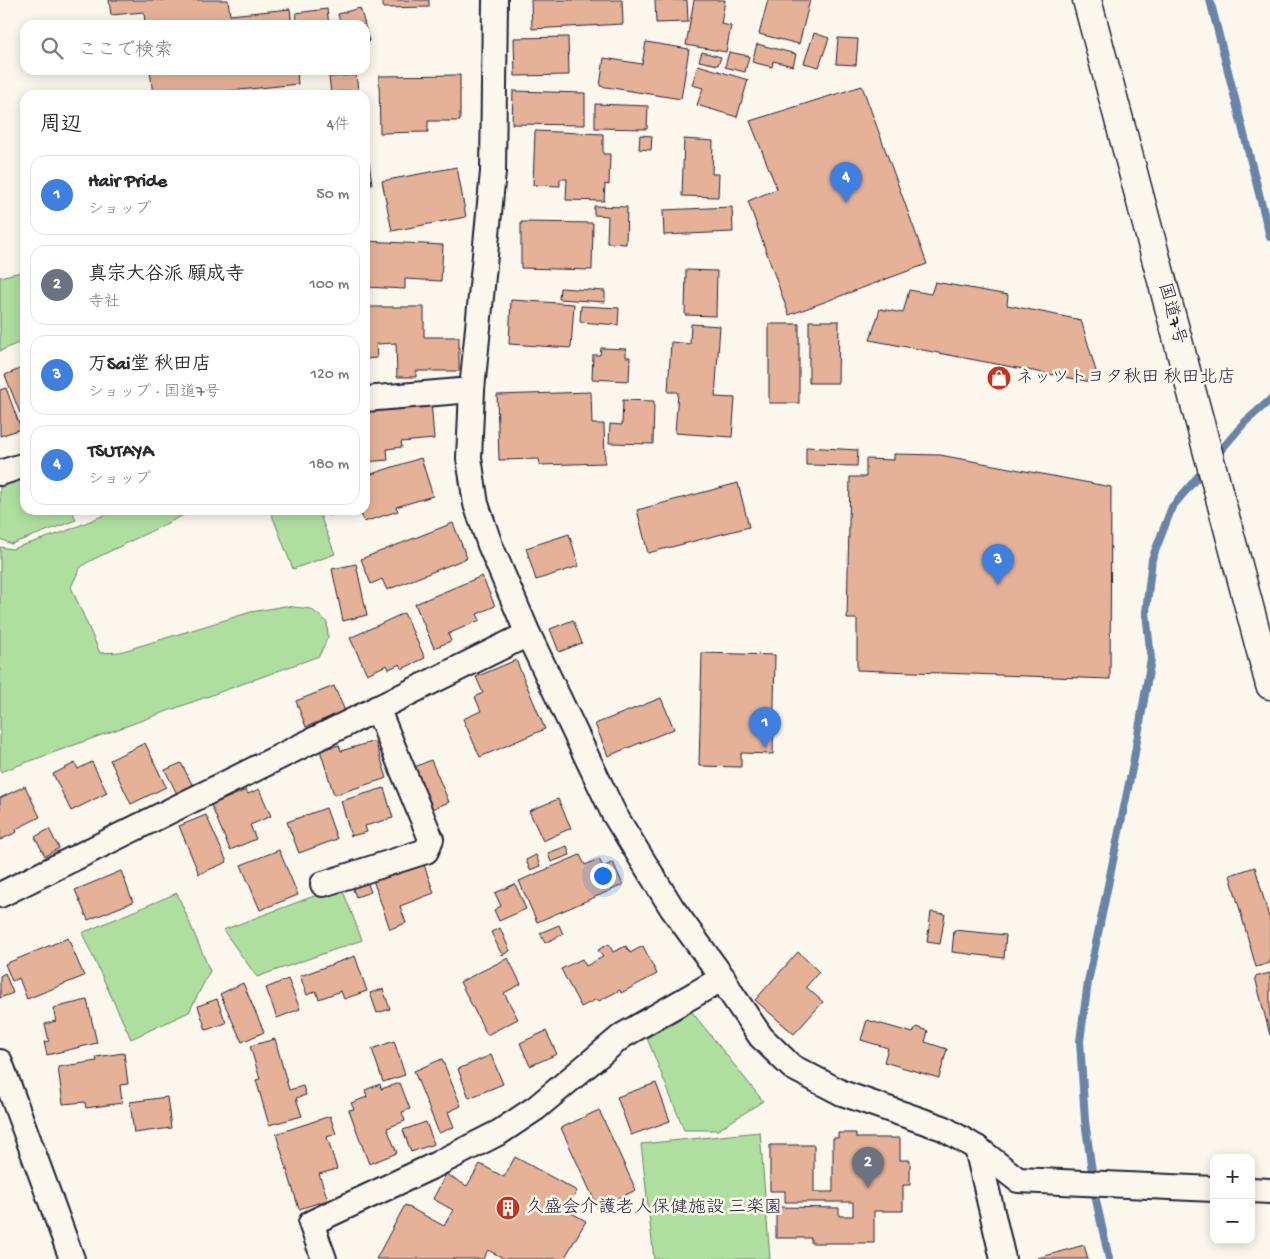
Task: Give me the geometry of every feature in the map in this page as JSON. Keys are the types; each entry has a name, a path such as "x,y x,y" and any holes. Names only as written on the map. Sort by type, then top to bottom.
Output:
{"highway":[{"name":"国道7号","path":"1087,0 1270,685"}],"street":[{"path":"495,0 493,172 472,390 469,458 476,504 490,545 528,634 614,814 672,908 723,978 761,1037 792,1068 842,1093 943,1128 977,1148 1018,1180 1210,1189"},
{"path":"370,399 472,390"},
{"path":"0,473 20,467"},
{"path":"0,895 528,634"},
{"path":"323,884 426,851 431,840 377,708"},
{"path":"324,1259 311,1223 435,1165 500,1132 536,1108 622,1036 723,978"},
{"path":"0,1062 72,1259"},
{"path":"977,1148 1003,1259"},
{"path":"1255,1190 1270,1191"}],"green space":[{"path":"20,272 20,342 0,351 0,277"},
{"path":"20,481 20,515 74,515 76,520 11,544 0,539 0,487"},
{"path":"104,515 184,515 88,562 80,568 71,587 100,653 120,652 251,612 285,606 311,609 327,622 328,637 319,656 0,772 0,547 12,549 64,532"},
{"path":"272,515 320,515 335,554 293,569"},
{"path":"341,886 362,940 257,977 223,930"},
{"path":"177,893 210,971 189,1012 131,1039 82,933"},
{"path":"692,1012 763,1101 718,1130 684,1130 647,1038"},
{"path":"760,1132 770,1259 654,1259 641,1144"}],"building":[{"path":"109,0 228,0 230,15 290,9 291,20 145,20 144,12 111,15"},
{"path":"383,0 429,0 429,7 383,8"},
{"path":"531,0 622,0 623,24 532,29"},
{"path":"655,0 687,0 688,22 656,23"},
{"path":"694,0 725,0 721,24 731,26 726,52 686,45"},
{"path":"768,0 810,0 799,44 759,34"},
{"path":"360,8 364,20 340,20 338,14"},
{"path":"327,9 328,20 297,20 296,13"},
{"path":"814,33 829,38 819,67 804,63"},
{"path":"568,37 569,75 515,76 514,38"},
{"path":"838,38 858,39 856,65 836,64"},
{"path":"646,42 689,49 681,99 600,86 604,58 642,64"},
{"path":"757,44 796,54 793,66 773,61 772,67 752,62"},
{"path":"702,52 721,57 718,65 699,61"},
{"path":"729,52 749,56 745,72 725,67"},
{"path":"698,65 748,80 737,117 697,105 703,88 692,85"},
{"path":"151,75 297,75 298,84 240,90 152,90"},
{"path":"356,75 358,90 331,90 329,77"},
{"path":"460,75 460,121 428,121 428,132 380,133 379,76"},
{"path":"862,86 927,264 789,315 748,201 777,189 750,121"},
{"path":"513,91 585,93 585,125 512,124"},
{"path":"595,104 648,106 647,129 595,128"},
{"path":"535,131 603,134 603,154 610,154 609,185 605,184 604,201 566,200 567,179 560,179 560,186 533,185"},
{"path":"640,135 652,136 651,150 639,149"},
{"path":"684,139 713,141 712,174 719,174 718,197 682,196"},
{"path":"457,167 466,217 392,231 382,181"},
{"path":"594,206 627,207 626,244 607,243 608,216 594,215"},
{"path":"732,207 733,232 664,235 663,210"},
{"path":"521,222 593,223 592,270 521,268"},
{"path":"370,241 443,245 441,281 405,279 405,289 370,287"},
{"path":"686,270 717,271 716,316 685,315"},
{"path":"935,282 1008,295 1007,305 1081,320 1098,378 1091,382 870,340 880,309 903,313 909,290 931,294"},
{"path":"560,288 605,291 605,302 559,299"},
{"path":"511,300 574,304 571,348 509,344"},
{"path":"581,306 619,308 618,325 580,322"},
{"path":"370,307 424,307 424,337 459,337 459,371 416,371 416,377 397,377 396,343 376,344 377,358 370,359"},
{"path":"809,321 839,321 838,383 809,383"},
{"path":"691,324 720,326 715,397 735,398 732,437 675,433 678,392 668,392 671,342 690,344"},
{"path":"769,324 799,324 799,403 769,403"},
{"path":"601,348 626,349 626,357 630,357 629,381 592,379 593,355 600,355"},
{"path":"20,369 20,413 5,375"},
{"path":"6,388 20,429 0,436 0,390"},
{"path":"591,392 592,424 604,424 605,463 540,465 539,459 499,460 497,395"},
{"path":"623,400 654,401 653,444 609,443 610,424 622,425"},
{"path":"431,401 434,439 401,442 402,447 387,449 388,460 370,462 370,407"},
{"path":"806,447 858,450 857,466 806,465"},
{"path":"894,454 940,455 1111,487 1110,679 857,670 857,619 847,619 850,477 866,477 866,459 894,460"},
{"path":"421,458 433,496 396,507 398,511 364,522 362,515 370,515 370,474"},
{"path":"738,483 749,527 648,553 637,510"},
{"path":"453,523 467,558 387,590 382,579 371,584 361,559"},
{"path":"569,534 579,566 536,580 526,548"},
{"path":"356,564 367,615 343,621 332,569"},
{"path":"482,576 495,606 477,614 480,620 448,634 451,641 434,648 415,604"},
{"path":"404,613 425,658 402,669 400,664 389,669 387,665 367,674 350,638"},
{"path":"573,620 582,643 559,652 550,629"},
{"path":"702,653 775,655 773,754 741,753 741,767 699,766"},
{"path":"516,660 545,729 480,757 463,719 481,711 475,697 483,693 476,677"},
{"path":"334,686 345,711 306,727 296,701"},
{"path":"661,698 674,729 608,756 595,724"},
{"path":"375,741 387,778 334,795 320,750 339,745 341,751"},
{"path":"145,743 166,787 131,804 110,760"},
{"path":"431,760 449,802 428,811 410,769"},
{"path":"92,762 107,793 71,811 53,774 75,763 78,769"},
{"path":"181,763 193,786 177,794 165,770"},
{"path":"25,786 40,817 16,829 17,832 0,840 0,798"},
{"path":"384,788 393,818 365,826 367,832 351,836 341,801"},
{"path":"259,789 271,816 250,825 256,839 230,850 211,805 246,790 248,794"},
{"path":"558,799 571,828 543,841 529,811"},
{"path":"326,808 337,839 299,853 287,822"},
{"path":"206,815 227,862 199,874 179,826"},
{"path":"49,829 59,848 45,856 35,837"},
{"path":"567,846 570,855 551,862 548,853"},
{"path":"279,850 298,895 260,910 241,865"},
{"path":"536,855 540,866 530,870 526,860"},
{"path":"580,855 585,865 599,859 603,867 613,862 623,885 537,922 519,881"},
{"path":"423,862 434,893 400,906 406,923 390,929 373,880"},
{"path":"1255,867 1270,921 1270,963 1256,967 1230,875"},
{"path":"121,871 133,902 88,920 75,890"},
{"path":"366,879 371,892 356,897 351,884"},
{"path":"515,884 526,909 499,921 494,910 501,906 495,893"},
{"path":"931,912 945,914 940,944 927,942"},
{"path":"559,925 563,934 545,943 540,933"},
{"path":"500,928 510,951 502,955 491,932"},
{"path":"954,930 1006,935 1004,958 952,952"},
{"path":"68,938 84,976 27,999 19,978 12,981 5,964"},
{"path":"609,944 613,952 626,946 630,953 643,946 657,974 621,993 620,990 599,1001 597,999 581,1007 561,969 582,959 586,966 603,957 598,950"},
{"path":"798,952 819,972 806,987 823,1002 794,1034 755,1000"},
{"path":"355,956 367,991 344,999 341,991 319,999 316,991 307,995 300,976"},
{"path":"508,958 521,984 504,993 518,1019 487,1035 460,982"},
{"path":"5,973 13,993 0,998 0,976"},
{"path":"1270,973 1270,1035 1255,977"},
{"path":"288,979 300,1009 277,1018 266,988"},
{"path":"243,983 264,1032 242,1042 220,994"},
{"path":"383,989 390,1009 377,1013 370,993"},
{"path":"217,999 226,1023 206,1030 198,1006"},
{"path":"87,1000 97,1043 47,1055 44,1042 49,1041 45,1024 56,1021 53,1008"},
{"path":"867,1020 913,1033 916,1027 928,1031 925,1042 947,1049 939,1078 884,1062 888,1048 861,1040"},
{"path":"546,1031 557,1054 530,1066 520,1043"},
{"path":"275,1039 289,1090 303,1086 306,1095 296,1098 302,1116 269,1125 256,1080 260,1079 250,1046"},
{"path":"394,1041 405,1075 383,1082 372,1049"},
{"path":"124,1053 128,1084 120,1085 122,1103 86,1108 85,1102 63,1104 58,1067 97,1061 96,1057"},
{"path":"491,1055 503,1084 469,1098 458,1069"},
{"path":"442,1059 461,1106 448,1112 454,1127 439,1133 414,1071"},
{"path":"400,1083 410,1109 402,1112 405,1121 387,1128 397,1153 369,1164 349,1110 354,1109 351,1103 367,1097 365,1090 380,1084 381,1089"},
{"path":"656,1083 670,1121 631,1135 617,1097"},
{"path":"167,1097 171,1128 134,1133 130,1102"},
{"path":"599,1110 636,1190 598,1208 561,1128"},
{"path":"330,1116 336,1134 327,1137 337,1169 319,1174 328,1200 299,1209 276,1134"},
{"path":"426,1122 434,1144 411,1152 403,1130"},
{"path":"838,1133 856,1133 856,1138 900,1138 900,1160 910,1160 910,1185 903,1185 903,1211 874,1211 874,1243 811,1243 811,1238 776,1238 776,1207 839,1208 839,1216 853,1216 853,1202 785,1202 785,1191 770,1191 770,1145 814,1145 814,1192 833,1192 833,1138 838,1138"},
{"name":"久盛会介護老人保健施設 三楽園","path":"515,1157 577,1191 566,1210 586,1221 564,1259 505,1259 488,1250 483,1259 376,1259 405,1205 444,1226 453,1210 433,1199 446,1174 467,1186 480,1164 504,1177"},
{"path":"1084,1245 1088,1259 1038,1258"}],"waterway":[{"path":"1210,0 1270,237"},
{"path":"1215,457 1245,422 1270,400"},
{"path":"1109,1259 1096,1200 1085,1121 1080,1041 1088,982 1133,764 1151,659 1146,612 1152,559 1172,507 1206,467"}],"place":[{"name":"TSUTAYA","path":"846,203"},
{"name":"ネッツトヨタ秋田 秋田北店","path":"999,378"},
{"name":"万Sai堂 秋田店","path":"998,585"},
{"name":"Hair Pride","path":"765,748"},
{"name":"真宗大谷派 願成寺","path":"868,1188"},
{"name":"久盛会介護老人保健施設 三楽園","path":"508,1208"}]}
